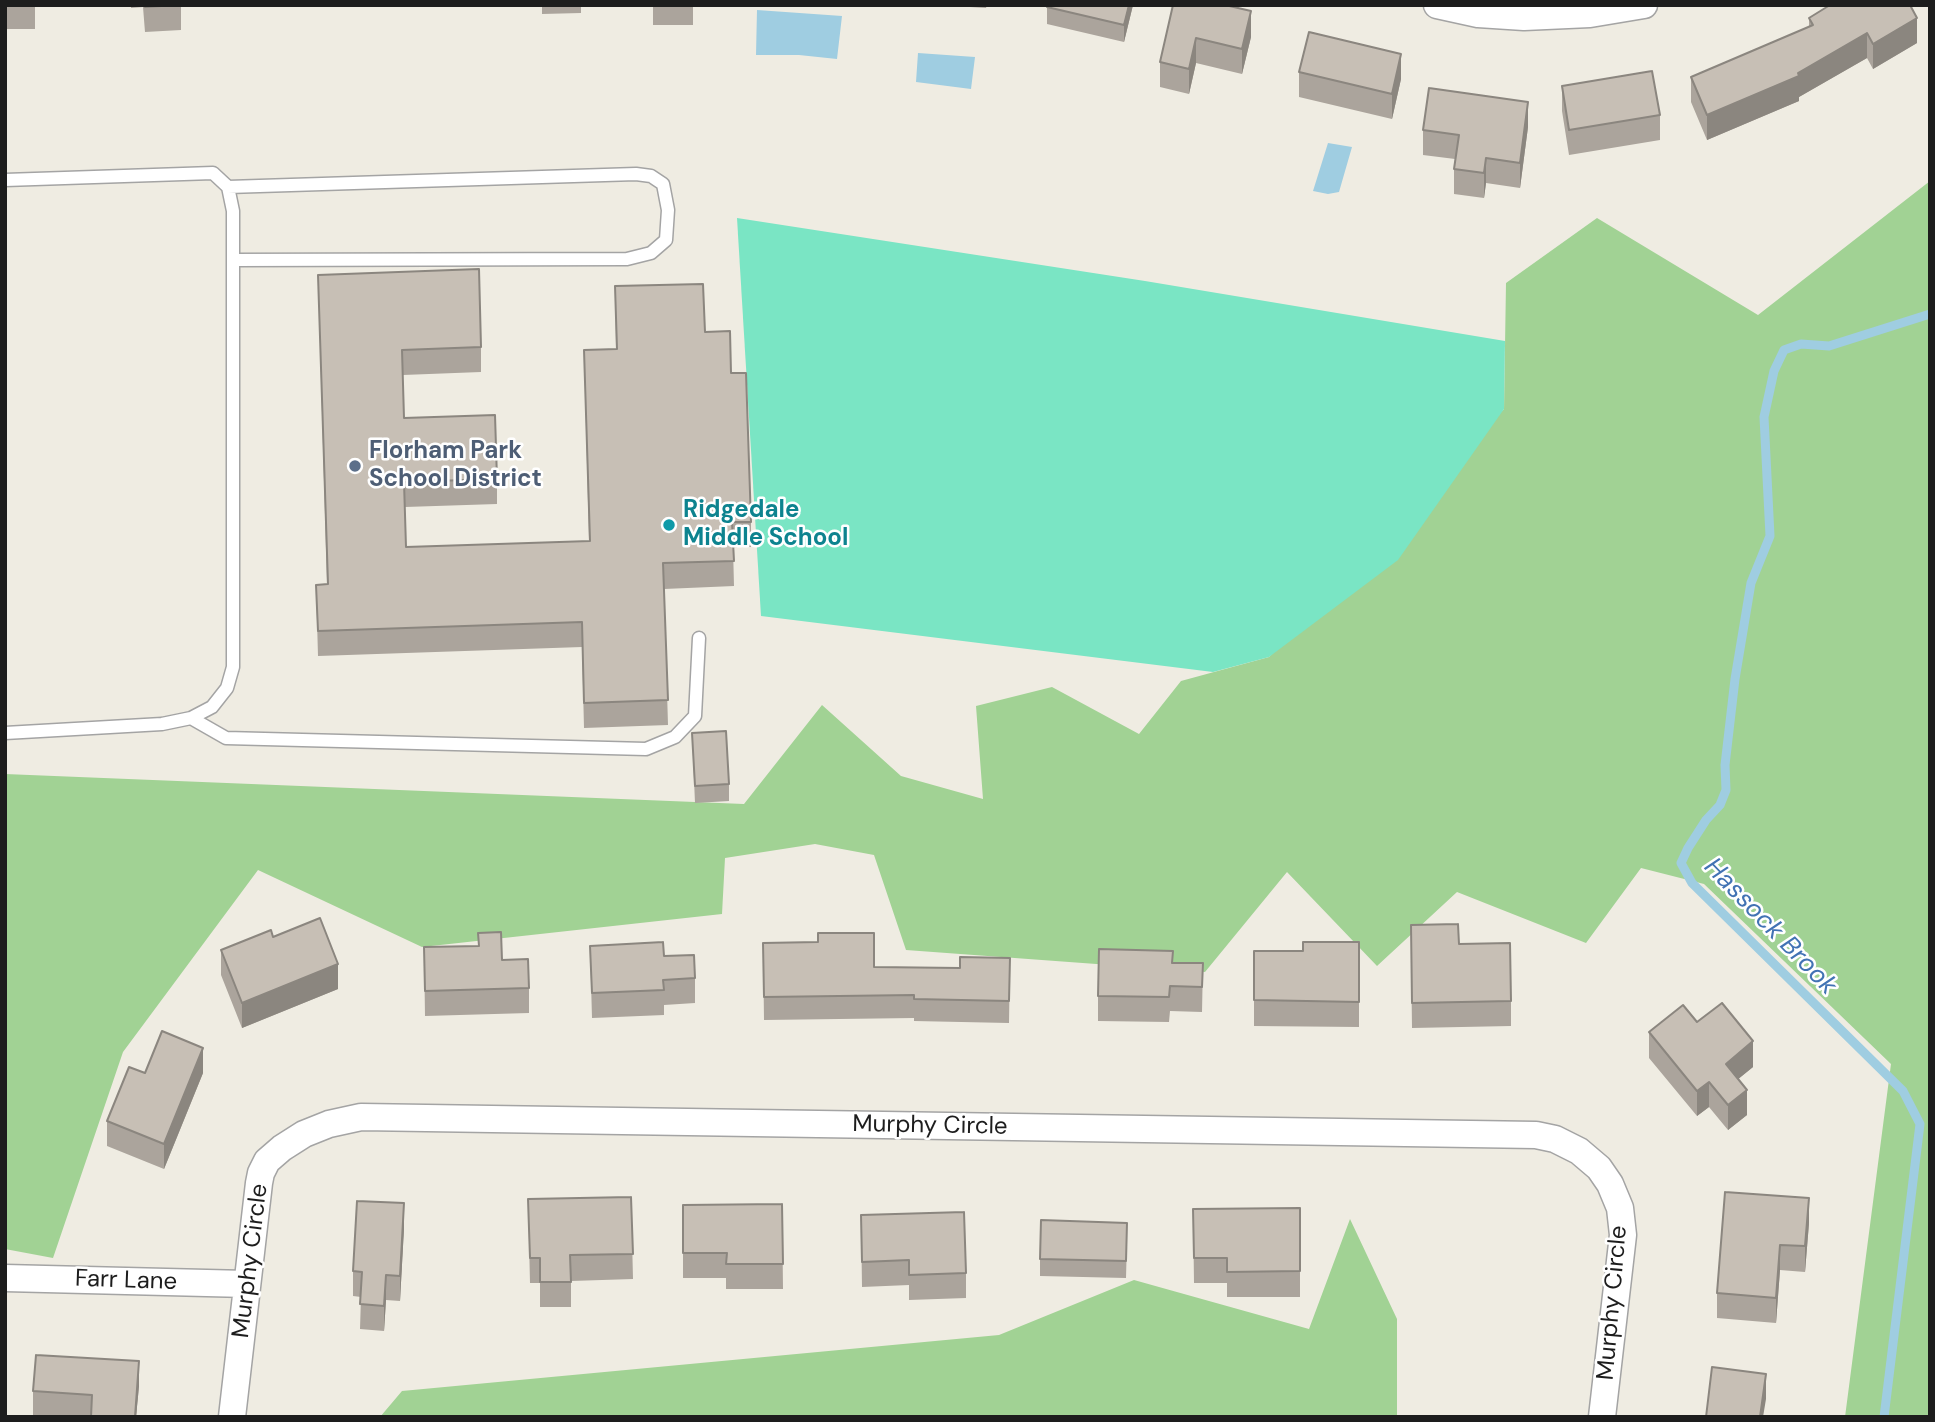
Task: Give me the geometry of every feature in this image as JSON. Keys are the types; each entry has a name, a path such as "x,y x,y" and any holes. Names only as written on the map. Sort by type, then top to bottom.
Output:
{"street":[{"path":"1437,5 1478,14 1524,17 1590,14 1644,5"},
{"name":"Murphy Circle","path":"232,1417 261,1173 267,1161 304,1134 329,1124 361,1117 1536,1135 1556,1139 1579,1151 1599,1168 1610,1184 1620,1208 1623,1235 1602,1417"},
{"name":"Farr Lane","path":"5,1278 247,1284"}],"lane":[{"path":"5,180 214,173 228,187 233,211 233,667 227,688 212,707 191,718 162,724 5,733"},
{"path":"228,187 636,174 651,176 663,184 668,210 666,240 651,253 627,259 233,260"},
{"path":"191,718 226,738 646,749 675,737 695,716 699,638"}],"green space":[{"path":"1930,181 1930,1417 1845,1417 1891,1064 1704,884 1641,868 1586,943 1457,892 1377,966 1287,872 1205,972 906,950 874,855 815,844 725,858 722,914 422,947 258,870 123,1052 53,1258 5,1249 5,774 744,804 822,705 901,776 983,799 976,706 1052,687 1139,734 1181,681 1269,657 1504,409 1506,283 1597,218 1758,315"},
{"path":"737,218 1145,281 1505,341 1504,409 1398,560 1269,657 1213,672 761,616"},
{"path":"1350,1219 1397,1319 1397,1417 380,1417 402,1391 999,1335 1134,1280 1309,1329"}],"water":[{"path":"757,10 842,16 837,59 799,55 756,55"},
{"path":"918,53 975,57 971,89 916,82"},
{"path":"1328,143 1352,147 1339,192 1328,194 1313,191"}],"building":[{"path":"145,5 178,5 145,7"},
{"path":"1129,5 1124,25 1047,7"},
{"path":"1173,5 1225,5 1251,11 1242,49 1196,38 1189,69 1160,62"},
{"path":"1830,5 1910,5 1917,18 1873,44 1867,33 1798,73 1799,76 1707,115 1691,77 1813,25 1809,18"},
{"path":"1309,32 1401,54 1392,94 1299,72"},
{"path":"1652,71 1660,115 1569,130 1562,86"},
{"path":"1429,88 1528,102 1520,163 1486,158 1484,173 1454,169 1459,135 1423,130"},
{"name":"Ridgedale Middle School","path":"479,269 481,347 402,350 404,418 495,415 497,479 404,482 406,547 590,541 584,350 617,349 615,286 703,284 705,332 730,331 731,373 746,373 751,522 732,522 734,561 663,563 668,700 584,703 582,622 318,631 316,585 328,584 318,275"},
{"path":"726,731 729,784 695,786 692,733"},
{"path":"320,918 338,964 242,1003 221,950 271,930 273,937"},
{"path":"1458,924 1459,944 1510,943 1511,1001 1412,1003 1411,925"},
{"path":"501,932 502,960 528,959 529,988 425,991 424,947 479,946 478,933"},
{"path":"818,933 874,933 874,967 960,968 960,957 1010,958 1009,1001 914,999 914,995 764,997 763,943 818,942"},
{"path":"663,942 664,956 694,955 695,978 663,980 664,990 592,993 590,946"},
{"path":"1303,942 1359,942 1359,1002 1254,1000 1254,951 1303,951"},
{"path":"1099,949 1173,951 1172,963 1203,963 1202,987 1170,986 1169,997 1098,996"},
{"path":"1722,1003 1753,1041 1726,1064 1747,1090 1728,1105 1709,1082 1697,1091 1649,1032 1683,1005 1697,1022"},
{"path":"162,1031 203,1048 164,1144 107,1121 129,1067 145,1073"},
{"path":"1725,1192 1809,1198 1805,1246 1780,1245 1776,1298 1717,1293"},
{"path":"631,1197 633,1254 570,1255 571,1282 540,1282 540,1258 530,1258 528,1199"},
{"path":"357,1201 404,1203 400,1276 386,1275 384,1306 360,1304 362,1272 353,1271"},
{"path":"782,1204 783,1264 726,1264 727,1253 683,1253 683,1205"},
{"path":"1300,1208 1300,1271 1227,1272 1227,1258 1194,1258 1193,1209"},
{"path":"964,1212 966,1273 909,1275 909,1260 862,1262 861,1215"},
{"path":"1041,1220 1127,1223 1126,1261 1040,1259"},
{"path":"36,1355 139,1361 135,1417 91,1417 92,1395 33,1391"},
{"path":"1712,1367 1766,1374 1760,1417 1706,1417"}],"waterway":[{"name":"Hassock Brook","path":"1884,1417 1920,1124 1903,1091 1692,883 1681,863 1706,820 1720,805 1726,790 1725,765 1735,679 1751,583 1770,536 1764,417 1774,371 1784,350 1801,344 1829,346 1930,314"}],"place":[{"name":"Florham Park School District","path":"355,466"},
{"name":"Ridgedale Middle School","path":"669,525"}]}
